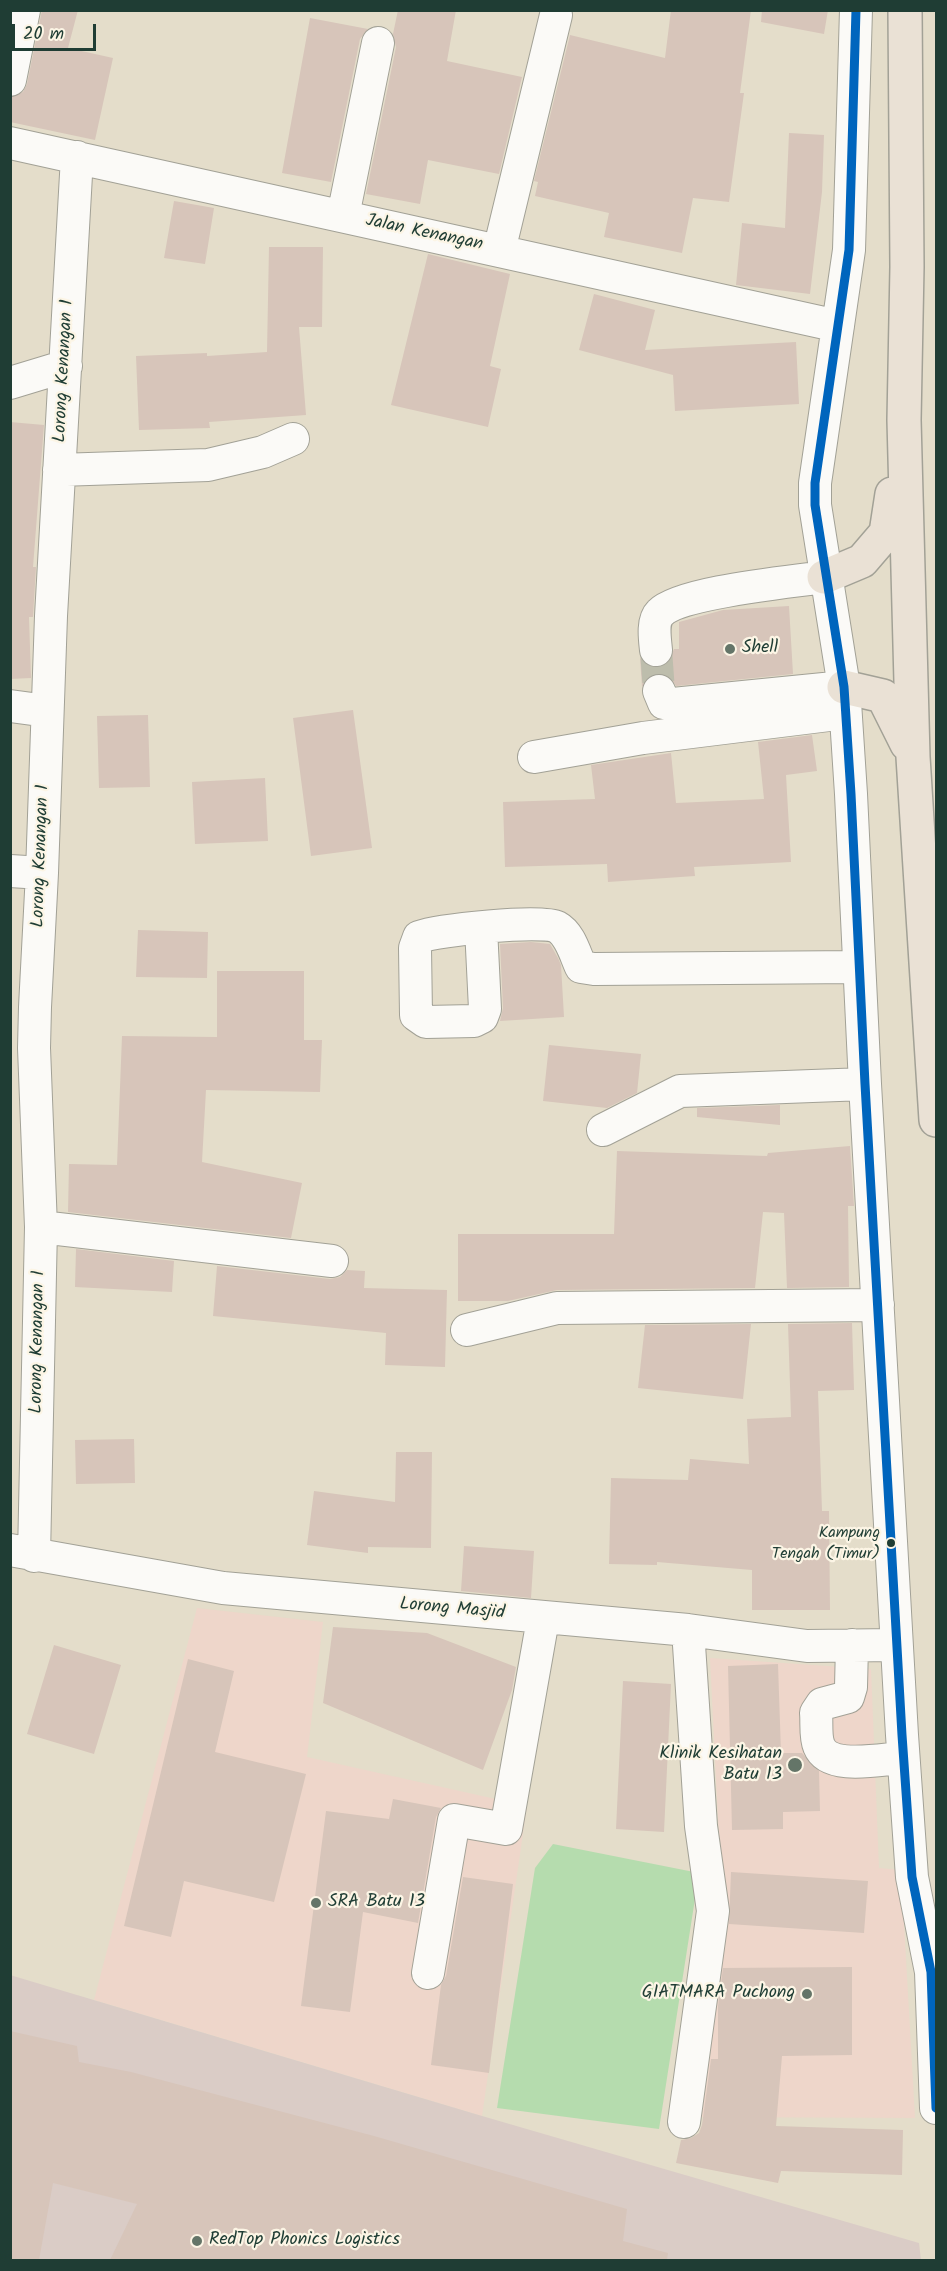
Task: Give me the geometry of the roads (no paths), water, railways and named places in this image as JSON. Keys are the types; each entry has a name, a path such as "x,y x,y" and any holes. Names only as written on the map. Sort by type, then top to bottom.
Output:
{"highway":[{"path":"905,10 907,267 904,420 913,757 936,1120"},
{"path":"824,577 862,561 886,533 904,420"},
{"path":"844,700 883,696 898,720 913,757"}],"street":[{"path":"10,80 24,10"},
{"path":"856,10 849,250 815,483 814,506 844,700 903,1758 912,1877 931,1972 936,2108"},
{"path":"499,251 556,15"},
{"path":"343,216 378,43"},
{"name":"Jalan Kenangan","path":"10,143 838,326"},
{"name":"Lorong Kenangan 1","path":"22,1553 24,1424 41,1227 22,1048 42,873 47,711 77,157"},
{"path":"10,383 66,366"},
{"path":"59,470 208,465 263,452 293,439"},
{"path":"656,650 656,621 659,613 676,604 706,595 824,577"},
{"path":"659,691 664,703 672,704 844,700"},
{"path":"534,757 844,700"},
{"path":"10,706 47,711"},
{"path":"10,871 42,873"},
{"path":"481,928 532,924 557,927 567,937 581,967 594,969 859,967"},
{"path":"603,1130 680,1091 865,1084"},
{"path":"41,1227 332,1261"},
{"path":"467,1330 557,1308 878,1305"},
{"name":"Lorong Masjid","path":"22,1553 223,1588 543,1619 688,1630 807,1646 896,1645"},
{"path":"428,1973 454,1820 506,1829 543,1619"},
{"path":"684,2122 713,1911 701,1826 688,1630"},
{"path":"852,1645 851,1687 848,1697 822,1704 816,1713 818,1746 827,1757 839,1762 903,1758"}],"tunnel":[{"path":"656,650 659,691"}],"place":[{"name":"Shell","path":"730,649"},
{"name":"Kampung Tengah (Timur)","path":"891,1543"},
{"name":"Klinik Kesihatan Batu 13","path":"795,1765"},
{"name":"SRA Batu 13","path":"316,1903"},
{"name":"GIATMARA Puchong","path":"807,1994"},
{"name":"RedTop Phonics Logistics","path":"197,2241"}]}
